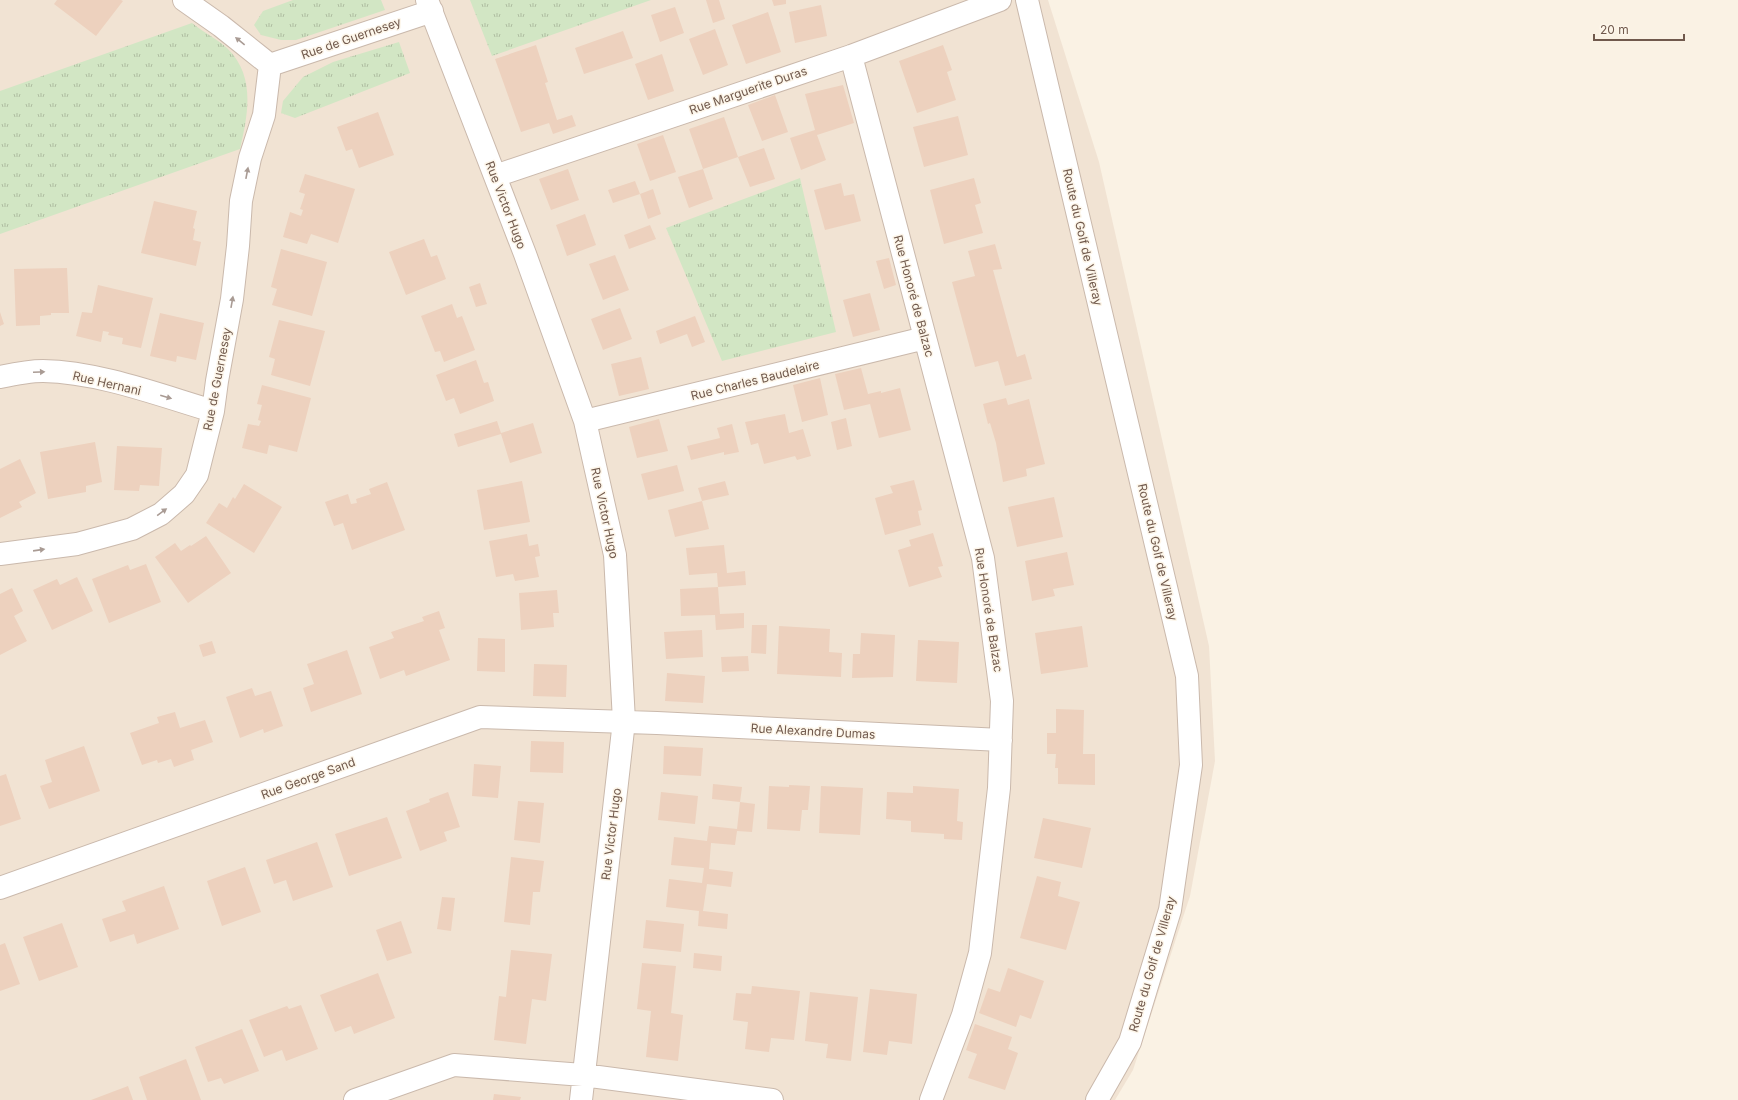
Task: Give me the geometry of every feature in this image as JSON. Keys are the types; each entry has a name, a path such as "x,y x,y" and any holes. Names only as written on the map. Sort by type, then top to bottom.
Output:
{"street":[{"path":"184,0 221,26 270,65"},
{"name":"Rue Marguerite Duras","path":"495,176 851,56 1000,0"},
{"name":"Route du Golf de Villeray","path":"1027,0 1187,676 1191,765 1170,910 1130,1042 1097,1100"},
{"name":"Rue de Guernesey","path":"0,554 77,544 105,538 132,529 161,514 184,494 196,475 213,411 216,381 232,299 241,201 250,158 264,114 270,65 429,6"},
{"name":"Rue Victor Hugo","path":"429,6 525,254 584,421 615,555 624,721 581,1100"},
{"name":"Rue Honoré de Balzac","path":"851,56 984,562 1002,701 999,788 980,953 963,1015 931,1100"},
{"name":"Rue Charles Baudelaire","path":"584,421 925,338"},
{"name":"Rue Hernani","path":"0,377 42,371 77,374 130,387 213,411"},
{"name":"Rue George Sand","path":"0,888 480,717 624,721"},
{"name":"Rue Alexandre Dumas","path":"624,721 1001,740"},
{"path":"355,1100 454,1065 583,1075 772,1100"}],"shaded area":[{"path":"0,0 1048,0 1099,162 1209,646 1215,761 1190,896 1133,1070 1115,1100 0,1100"}],"green space":[{"path":"293,0 381,0 385,10 296,40 281,40 261,35 254,25 263,11"},
{"path":"470,0 651,0 492,56"},
{"path":"192,23 227,48 236,59 242,71 246,83 247,109 240,149 0,234 0,91"},
{"path":"399,42 410,73 295,118 281,113 283,101 303,77 333,62"},
{"path":"800,178 836,332 722,361 666,228"}],"building":[{"path":"57,0 123,1 96,36 54,4"},
{"path":"706,0 719,0 725,19 713,23"},
{"path":"772,0 786,0 786,4 774,6"},
{"path":"821,5 827,36 795,43 789,12"},
{"path":"675,7 684,33 660,42 651,15"},
{"path":"768,12 781,52 746,64 732,25"},
{"path":"715,29 728,65 703,75 689,39"},
{"path":"623,31 633,58 584,74 575,48"},
{"path":"536,45 548,82 545,83 557,120 572,115 576,126 553,134 549,123 521,132 495,59"},
{"path":"943,45 952,70 947,72 956,100 917,113 899,61"},
{"path":"662,54 674,91 648,100 635,64"},
{"path":"843,85 854,123 817,135 826,160 801,170 790,138 815,130 805,94"},
{"path":"775,95 788,132 762,141 748,105"},
{"path":"378,112 394,155 359,168 352,149 346,151 337,127"},
{"path":"958,116 968,155 924,167 913,127"},
{"path":"724,117 738,157 703,169 689,129"},
{"path":"663,135 676,172 650,181 637,144"},
{"path":"764,148 775,179 750,187 738,157"},
{"path":"568,169 579,200 551,210 539,179"},
{"path":"703,169 713,199 689,208 678,177"},
{"path":"305,174 355,189 338,243 311,234 307,244 283,237 290,212 301,216 303,210 300,209 305,194 299,192"},
{"path":"974,178 981,203 975,205 983,233 944,244 930,190"},
{"path":"635,181 640,194 613,203 608,190"},
{"path":"841,183 844,196 854,194 861,221 825,230 814,190"},
{"path":"653,189 661,214 648,219 640,194"},
{"path":"154,201 197,211 193,228 195,229 193,240 201,242 196,266 141,253"},
{"path":"585,214 596,245 567,256 556,225"},
{"path":"650,225 656,239 629,249 624,235"},
{"path":"424,239 431,257 437,255 446,279 406,295 389,252"},
{"path":"995,244 1002,269 993,270 1017,357 1025,354 1032,379 1005,386 998,361 975,367 952,282 975,276 968,251"},
{"path":"281,249 327,262 312,316 272,305 277,289 271,287"},
{"path":"615,255 629,290 603,300 589,264"},
{"path":"889,258 896,285 884,289 876,261"},
{"path":"67,268 69,313 51,313 51,315 40,316 40,325 16,326 14,269"},
{"path":"480,283 487,304 476,307 469,287"},
{"path":"98,285 153,298 141,348 122,344 123,338 108,335 109,332 103,331 101,342 76,336 82,312 92,313"},
{"path":"870,293 880,330 853,337 843,300"},
{"path":"452,304 457,318 462,316 475,350 444,362 440,351 435,352 421,316"},
{"path":"620,308 632,339 603,350 591,319"},
{"path":"0,312 4,324 0,326"},
{"path":"160,313 204,323 196,360 177,356 176,362 150,356"},
{"path":"695,316 705,342 692,347 687,334 660,344 656,331"},
{"path":"279,320 325,331 310,386 271,375 275,359 269,357"},
{"path":"641,357 649,389 619,396 611,364"},
{"path":"476,360 484,383 488,382 494,401 460,414 454,398 446,401 436,375"},
{"path":"861,368 868,394 881,391 881,393 900,388 911,430 879,438 870,404 844,410 835,374"},
{"path":"820,378 828,415 802,422 793,385"},
{"path":"262,385 311,398 297,452 269,445 267,454 242,448 248,424 259,426 261,421 258,420 262,405 257,404"},
{"path":"1006,398 1008,405 1029,399 1045,464 1026,469 1027,476 1003,482 996,443 990,423 988,424 983,404"},
{"path":"785,414 789,433 803,429 811,456 797,460 795,456 764,464 758,443 751,445 745,422"},
{"path":"846,418 852,446 837,450 831,422"},
{"path":"659,419 668,451 637,458 629,427"},
{"path":"497,421 501,433 533,423 542,453 510,463 501,434 458,447 454,434"},
{"path":"732,424 739,452 724,455 724,452 691,460 687,446 720,438 717,428"},
{"path":"95,442 102,482 86,486 86,492 48,499 40,452"},
{"path":"117,446 162,448 159,486 140,485 139,491 114,490"},
{"path":"20,459 36,493 19,502 22,507 0,518 0,469"},
{"path":"677,465 684,491 648,500 641,474"},
{"path":"914,480 922,510 918,511 921,525 885,535 875,498 893,493 890,486"},
{"path":"522,481 530,522 484,530 477,490"},
{"path":"725,481 729,495 702,501 698,488"},
{"path":"387,482 405,530 352,550 343,523 334,526 325,502 348,494 351,504 357,503 356,499 371,494 369,489"},
{"path":"244,484 282,507 254,553 206,523 219,503 227,508 233,497 235,499"},
{"path":"1054,497 1063,537 1017,547 1008,507"},
{"path":"702,501 709,529 675,537 668,510"},
{"path":"933,533 943,566 938,567 942,577 909,587 898,550 911,546 909,540"},
{"path":"527,534 529,546 538,544 540,556 535,557 539,577 515,581 513,574 496,577 489,541"},
{"path":"206,536 231,573 188,603 155,557 175,543 181,551"},
{"path":"724,545 727,573 745,571 746,585 718,587 717,573 689,575 686,548"},
{"path":"1067,552 1074,585 1053,589 1055,596 1032,601 1025,561"},
{"path":"146,564 161,602 109,623 92,579 128,565 130,570"},
{"path":"77,577 93,611 52,630 33,590 57,579 60,585"},
{"path":"718,587 720,614 744,613 744,628 716,630 715,615 681,616 680,589"},
{"path":"12,588 23,611 14,616 27,641 0,655 0,594"},
{"path":"557,590 559,613 553,613 554,627 521,630 519,593"},
{"path":"439,611 445,628 439,630 450,660 406,676 404,670 380,679 369,647 394,638 391,632 424,621 422,617"},
{"path":"752,625 767,625 766,654 751,653"},
{"path":"779,626 830,629 829,652 842,653 841,677 777,674"},
{"path":"1082,626 1088,667 1041,674 1035,633"},
{"path":"702,630 703,657 666,659 664,632"},
{"path":"861,633 895,635 893,677 852,678 853,654 860,654"},
{"path":"478,638 505,639 505,672 477,671"},
{"path":"918,640 959,642 957,683 916,681"},
{"path":"212,641 216,653 203,657 199,645"},
{"path":"347,650 362,694 311,712 303,688 314,684 307,664"},
{"path":"748,656 749,671 722,672 721,657"},
{"path":"534,664 567,665 566,697 533,696"},
{"path":"667,673 705,676 703,703 665,701"},
{"path":"252,688 255,696 271,691 283,726 264,733 263,729 240,738 226,697"},
{"path":"1056,709 1084,710 1083,754 1095,754 1095,785 1058,784 1058,768 1055,768 1056,754 1047,754 1047,733 1056,733"},
{"path":"175,712 180,728 205,720 213,742 191,750 194,760 174,767 171,759 158,763 157,760 142,765 130,733 159,723 157,717"},
{"path":"531,741 564,742 563,773 530,772"},
{"path":"84,746 100,791 49,809 40,786 52,782 45,760"},
{"path":"664,746 703,748 701,776 663,774"},
{"path":"474,764 501,766 498,798 472,796"},
{"path":"6,774 21,819 0,826 0,776"},
{"path":"713,784 742,787 740,802 712,799"},
{"path":"789,785 810,786 808,810 802,810 800,831 767,829 769,786 789,787"},
{"path":"821,786 863,788 860,835 819,833"},
{"path":"913,786 959,789 957,821 963,822 962,840 944,839 944,834 911,832 911,821 886,819 887,792 913,793"},
{"path":"448,792 460,827 444,832 447,841 420,851 406,811 430,802 429,799"},
{"path":"661,792 698,796 695,824 658,820"},
{"path":"518,801 544,803 540,843 514,840"},
{"path":"740,802 755,804 752,832 737,831 735,845 711,843 709,869 733,872 731,887 707,884 703,911 728,914 727,929 698,926 699,911 666,907 669,879 702,883 704,868 671,865 674,837 707,841 709,826 737,829"},
{"path":"387,817 402,858 349,876 335,834"},
{"path":"1043,818 1091,828 1082,868 1034,858"},
{"path":"317,842 333,887 293,901 286,880 274,884 266,860"},
{"path":"511,857 544,861 540,892 533,892 530,925 504,922"},
{"path":"245,867 261,912 222,926 207,881"},
{"path":"1037,876 1061,882 1058,896 1080,902 1066,950 1020,938"},
{"path":"164,886 179,929 137,944 134,934 110,942 102,919 126,911 122,901"},
{"path":"442,897 455,898 451,931 437,929"},
{"path":"646,920 684,924 681,952 643,948"},
{"path":"401,921 412,953 387,961 376,930"},
{"path":"62,923 78,967 39,981 23,937"},
{"path":"5,943 20,984 0,991 0,945"},
{"path":"511,950 552,954 546,1001 532,999 526,1044 494,1040 499,996 506,997"},
{"path":"694,953 722,956 721,971 693,968"},
{"path":"642,963 676,966 671,1013 683,1015 678,1061 646,1057 651,1011 637,1009"},
{"path":"1008,968 1044,981 1031,1019 1020,1015 1016,1027 979,1013 988,988 1000,992"},
{"path":"378,973 395,1018 354,1034 351,1026 335,1032 320,995"},
{"path":"752,986 800,991 794,1040 771,1038 769,1052 745,1049 748,1022 733,1020 736,993 751,994"},
{"path":"870,989 917,994 912,1044 889,1041 887,1055 863,1052"},
{"path":"810,992 858,997 851,1061 826,1058 828,1044 805,1041"},
{"path":"301,1005 318,1049 286,1061 282,1050 264,1057 249,1020 287,1006 289,1009"},
{"path":"975,1024 1012,1037 1008,1049 1018,1053 1005,1090 968,1078 977,1054 966,1050"},
{"path":"242,1029 259,1071 224,1084 221,1078 208,1082 195,1047"},
{"path":"186,1059 201,1100 147,1100 139,1077"},
{"path":"128,1086 133,1100 91,1100"},
{"path":"494,1094 521,1097 520,1100 493,1100"}]}
